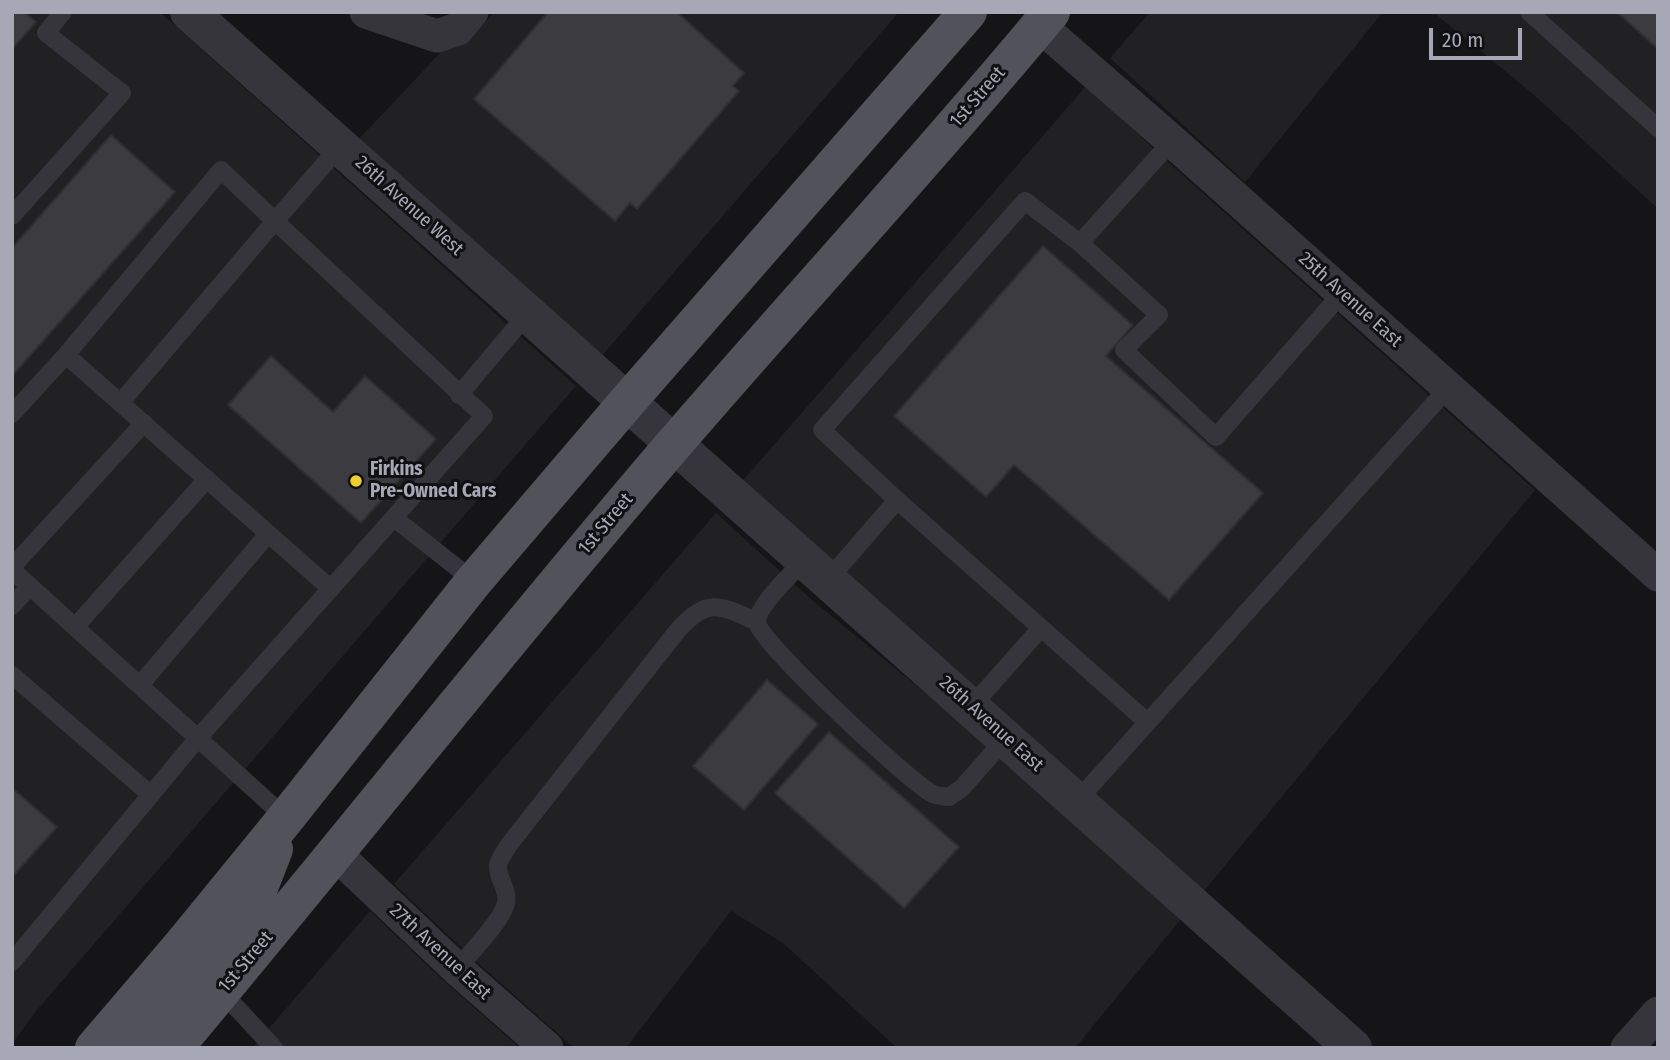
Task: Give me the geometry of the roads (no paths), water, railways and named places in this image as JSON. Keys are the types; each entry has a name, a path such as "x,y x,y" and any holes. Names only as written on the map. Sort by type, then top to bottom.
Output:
{"main road":[{"path":"94,1048 286,818 474,581 968,12"},
{"name":"1st Street","path":"174,1048 674,444 1045,19"},
{"path":"133,1048 253,903 286,818"}],"street":[{"name":"26th Avenue West","path":"189,12 627,402"},
{"path":"366,12 437,36 458,29 472,12"},
{"name":"25th Avenue East","path":"1045,19 1171,141 1658,575"},
{"name":"26th Avenue East","path":"627,402 1353,1048"},
{"name":"27th Avenue East","path":"336,854 457,969 547,1048"},
{"path":"1627,1048 1658,1013"}],"lane":[{"path":"12,216 122,93 46,33 63,12"},
{"path":"1529,12 1658,128"},
{"path":"1080,243 1171,141"},
{"path":"121,402 341,145"},
{"path":"12,414 66,355 221,170 484,416 198,738 12,962"},
{"path":"1146,721 822,430 1025,201 1080,243 1159,315 1124,349 1216,437 1342,293"},
{"path":"459,395 528,313"},
{"path":"66,355 331,589"},
{"path":"1077,801 1146,721 1448,388"},
{"path":"144,423 12,568 286,818"},
{"path":"75,627 207,479"},
{"path":"897,500 816,570 762,608 757,622 761,634 796,672 883,752 934,794 949,797 962,788 1006,738"},
{"path":"394,518 474,581"},
{"path":"140,685 268,534"},
{"path":"12,606 30,586"},
{"path":"457,969 498,920 507,902 498,863 508,846 692,615 704,607 718,605 757,622"},
{"path":"971,707 1041,628"},
{"path":"12,675 151,795"},
{"path":"222,991 274,1048"}],"place":[{"name":"Firkins Pre-Owned Cars","path":"356,481"}]}
